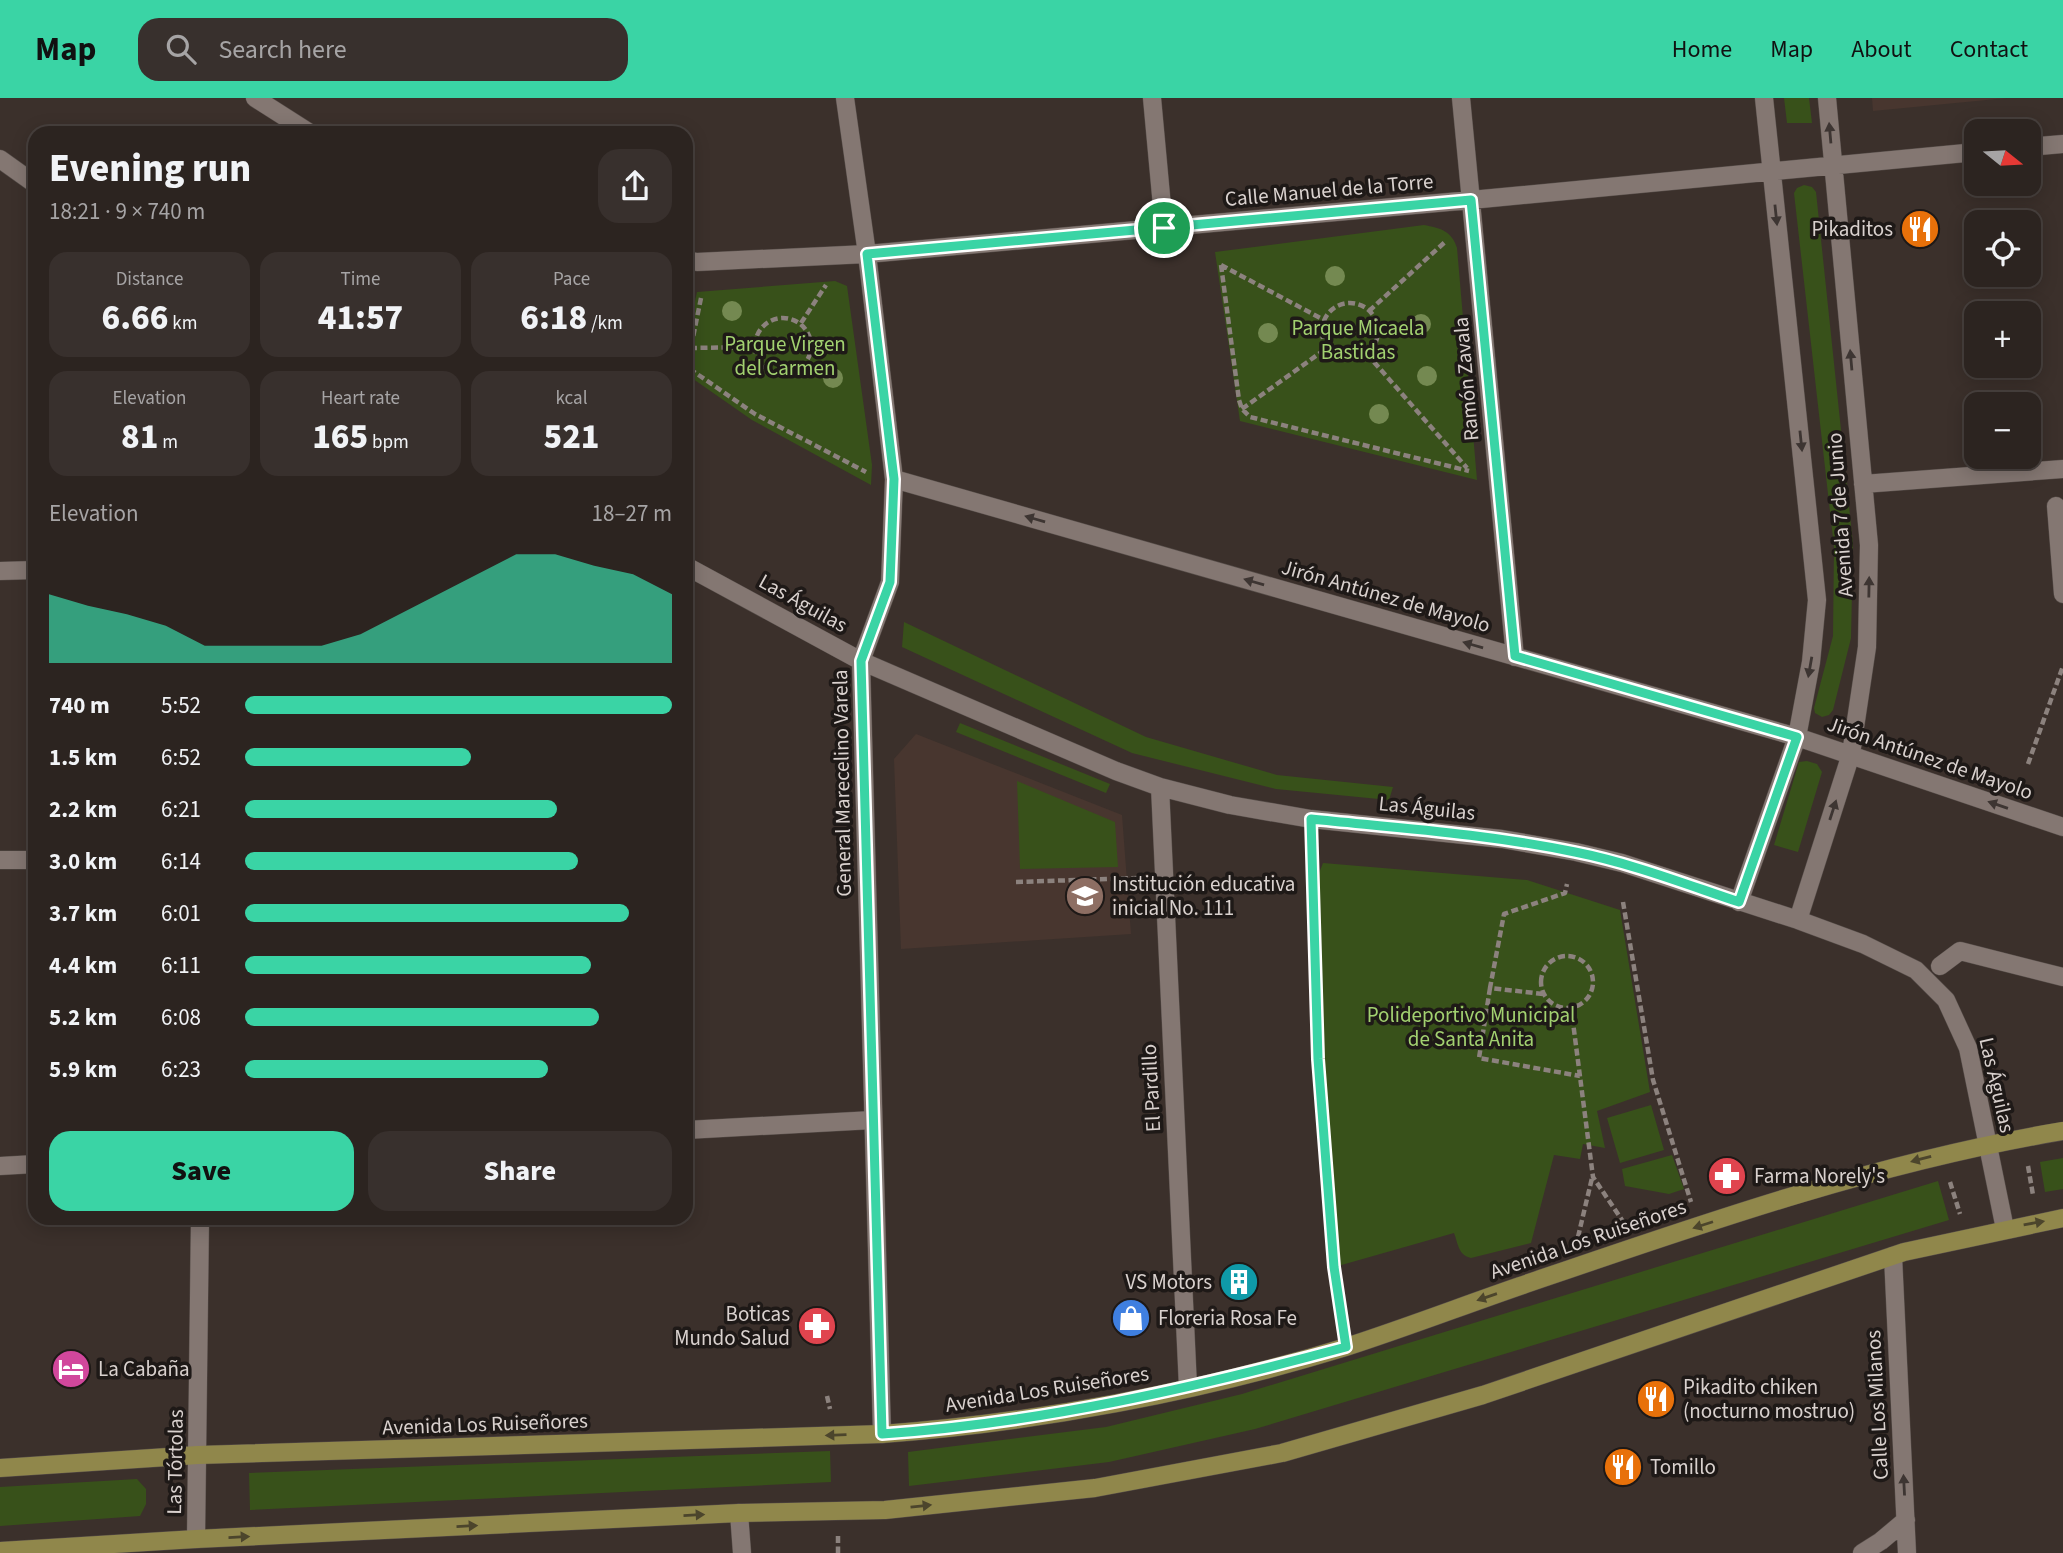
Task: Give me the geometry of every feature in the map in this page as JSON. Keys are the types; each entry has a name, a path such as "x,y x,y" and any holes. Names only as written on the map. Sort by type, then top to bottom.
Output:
{"main road":[{"name":"Avenida Los Ruiseñores","path":"0,1468 198,1455 882,1434 959,1428 1107,1404 1229,1379 1346,1347 1838,1182 1987,1144 2063,1131"},
{"path":"0,1551 739,1513 885,1510 1095,1488 1282,1453 1483,1395 1893,1256 2063,1218"}],"street":[{"path":"255,98 299,126"},
{"name":"General Marecelino Varela","path":"845,98 894,479 890,582 861,661 882,1434"},
{"path":"1152,98 1164,228"},
{"name":"Ramón Zavala","path":"1461,98 1515,656"},
{"name":"Avenida 7 de Junio","path":"1739,902 1797,737 1811,662 1817,600 1764,98"},
{"name":"Avenida 7 de Junio","path":"1798,920 1851,754 1868,625 1869,545 1827,98"},
{"path":"2041,146 2063,144"},
{"name":"Calle Manuel de la Torre","path":"693,261 867,254 1964,153"},
{"path":"0,159 28,179"},
{"path":"1863,484 2063,469"},
{"name":"Jirón Antúnez de Mayolo","path":"894,479 1797,737 2063,827"},
{"path":"2056,506 2063,594"},
{"path":"0,571 28,570"},
{"name":"Las Águilas","path":"693,570 861,661 1116,771 1160,787 1230,804 1311,819 1502,839 1622,863 1798,920 1863,944 1916,970 1947,1000 1968,1048 2005,1229"},
{"name":"El Pardillo","path":"1160,787 1188,1387"},
{"path":"0,860 28,860"},
{"path":"1940,966 1959,951 2063,977"},
{"path":"693,1130 873,1120"},
{"path":"0,1166 28,1164"},
{"name":"Las Tórtolas","path":"196,1539 200,1225"},
{"name":"Calle Los Milanos","path":"1893,1256 1907,1553"},
{"path":"739,1513 742,1553"},
{"path":"1862,1553 1906,1520"}],"path":[{"path":"1369,311 1445,242"},
{"path":"1324,320 1221,265 1242,409 1250,417 1470,472 1367,354"},
{"path":"801,323 826,285"},
{"path":"693,334 701,298"},
{"path":"1354,303 1369,311 1374,318 1377,337 1367,354 1349,360 1339,358 1327,348 1322,334 1324,320 1329,312 1344,304 1354,303"},
{"path":"786,317 801,323 809,335 811,350 808,358 799,369 785,374 770,371 759,361 755,347 758,331 770,321 786,317"},
{"path":"693,348 755,347"},
{"path":"1242,409 1327,348"},
{"path":"693,371 755,414 867,473"},
{"path":"2028,764 2063,666"},
{"path":"1311,819 1319,1072 1334,1267 1346,1347"},
{"path":"1016,882 1164,877"},
{"path":"1567,884 1565,893 1504,914 1479,1058 1580,1076"},
{"path":"1623,902 1653,1080 1691,1202"},
{"path":"1573,956 1588,966 1591,992 1579,1005 1555,1005 1544,994 1541,986 1544,969 1556,958 1573,956"},
{"path":"1490,988 1544,994"},
{"path":"1570,1270 1592,1177 1571,1007"},
{"path":"2028,1165 2034,1199"},
{"path":"1947,1171 1962,1223"},
{"path":"1592,1177 1640,1247"}],"shaded area":[{"path":"1872,98 2007,98 1873,111"},
{"path":"916,734 1122,815 1131,934 901,949 894,759"}],"green space":[{"path":"1784,98 1809,98 1812,123 1787,123"},
{"path":"1804,185 1812,187 1816,192 1853,544 1851,638 1833,710 1822,717 1815,713 1814,708 1833,636 1834,547 1794,193"},
{"name":"Parque Micaela Bastidas","path":"1424,225 1445,231 1457,248 1477,480 1240,421 1215,252"},
{"name":"Parque Virgen del Carmen","path":"835,281 847,286 872,465 871,485 752,420 693,379 693,310 697,292"},
{"path":"904,622 1146,737 1277,775 1393,787 1389,800 1276,789 1132,753 902,647"},
{"path":"960,723 1110,784 1106,793 956,732"},
{"path":"1799,762 1817,764 1822,772 1798,852 1774,845"},
{"path":"1017,781 1115,822 1118,867 1020,869"},
{"name":"Polideportivo Municipal de Santa Anita","path":"1323,863 1527,880 1620,910 1650,1092 1597,1111 1605,1148 1583,1144 1580,1159 1554,1155 1531,1243 1471,1258 1461,1251 1454,1233 1338,1266 1321,1058 1317,878"},
{"path":"1651,1105 1664,1150 1620,1163 1607,1118"},
{"path":"1672,1155 1684,1189 1669,1194 1625,1186 1622,1169"},
{"path":"2063,1158 2063,1189 2045,1192 2040,1162"},
{"path":"1938,1181 1949,1220 1255,1429 1109,1462 909,1486 908,1452 1106,1427 1242,1394"},
{"path":"830,1451 831,1482 250,1510 249,1473"},
{"path":"137,1479 146,1489 146,1504 140,1516 0,1526 0,1487"}],"place":[{"name":"Pikaditos","path":"1920,229"},
{"name":"Institución educativa inicial No. 111","path":"1085,896"},
{"name":"Farma Norely's","path":"1727,1176"},
{"name":"VS Motors","path":"1239,1282"},
{"name":"Floreria Rosa Fe","path":"1131,1318"},
{"name":"Boticas Mundo Salud","path":"817,1326"},
{"name":"La Cabaña","path":"71,1369"},
{"name":"Pikadito chiken (nocturno mostruo)","path":"1656,1399"},
{"name":"Tomillo","path":"1623,1467"}],"route":[{"path":"1471,200 1515,656 1797,737 1739,902 1622,863 1576,852 1502,839 1311,819 1318,1059 1334,1267 1346,1347 1229,1379 1107,1404 959,1428 882,1434 861,661 890,582 894,479 867,254 1164,228 1471,200"}]}
